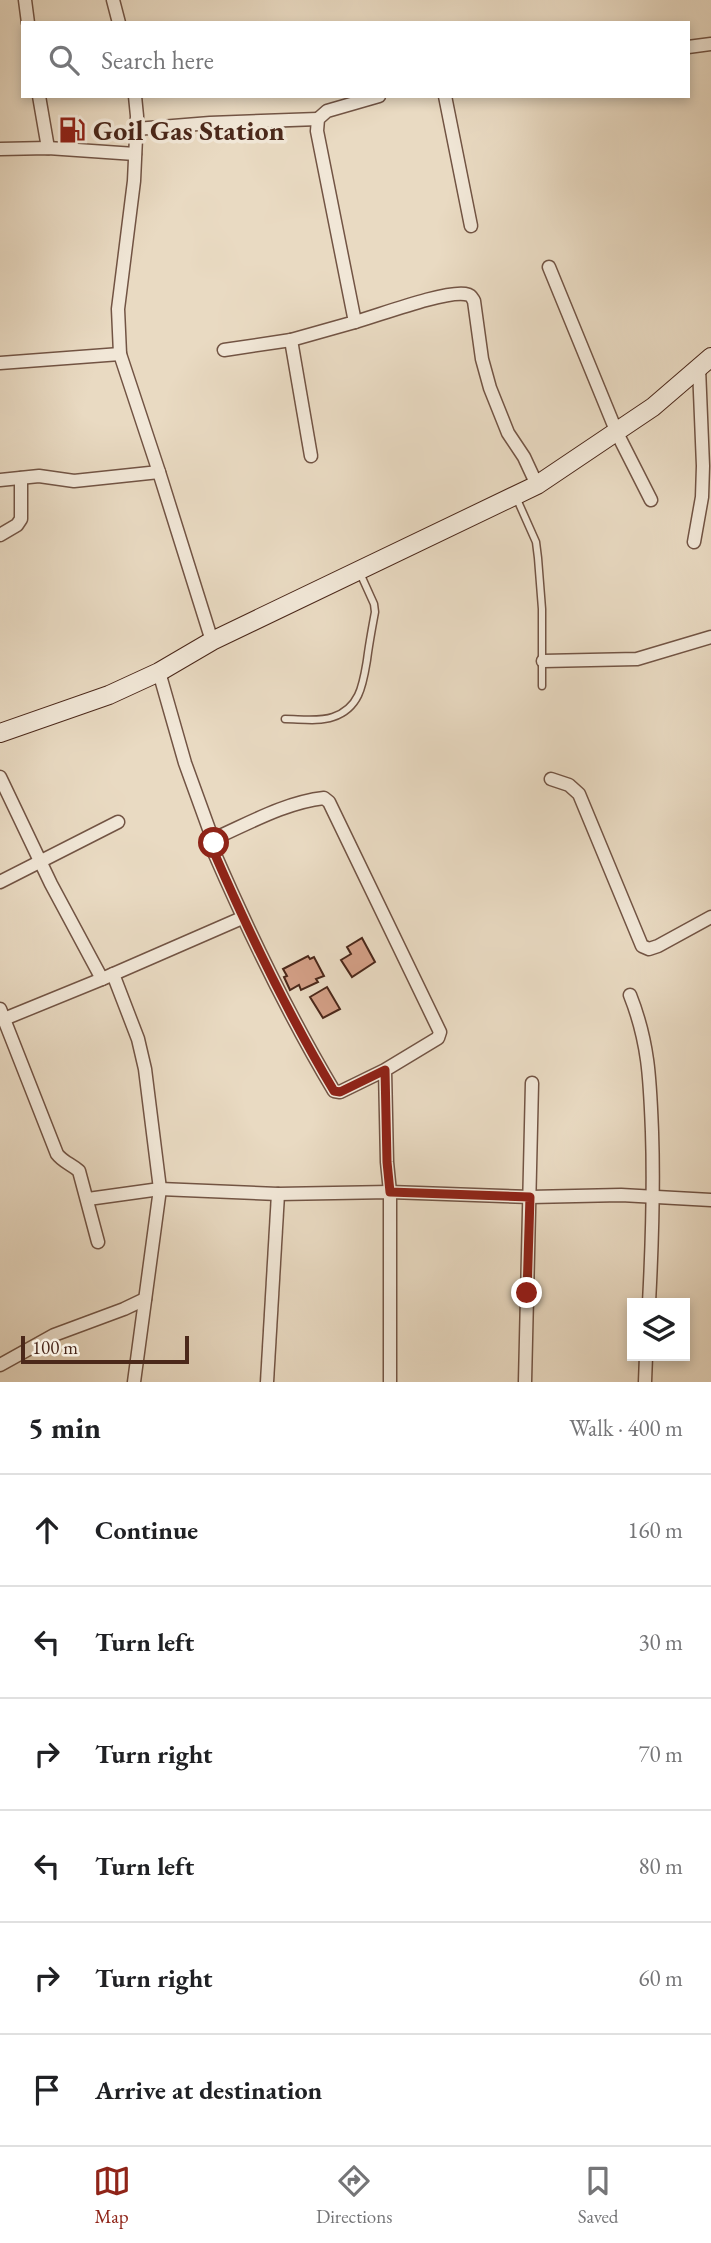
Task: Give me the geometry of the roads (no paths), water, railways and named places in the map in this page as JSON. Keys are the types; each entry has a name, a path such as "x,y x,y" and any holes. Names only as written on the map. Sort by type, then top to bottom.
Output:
{"street":[{"path":"25,0 28,21"},
{"path":"113,0 118,21"},
{"path":"690,47 711,44"},
{"path":"39,98 48,148"},
{"path":"135,98 134,181 118,309 120,354 212,641"},
{"path":"136,129 318,119 327,111 372,98"},
{"path":"445,98 471,226"},
{"path":"318,119 317,131 355,322"},
{"path":"0,149 48,148 135,154"},
{"path":"549,267 617,433 651,500"},
{"path":"224,350 291,341 442,297 466,294 471,296 474,300 482,359 490,388 508,433 524,457 537,485"},
{"path":"291,341 311,456"},
{"path":"0,363 120,354"},
{"path":"0,733 108,695 159,672 212,641 537,485 653,407 705,363"},
{"path":"694,542 702,497 705,363"},
{"path":"0,480 50,477 74,481 159,472"},
{"path":"0,535 18,525 21,519 21,478"},
{"path":"543,661 637,659 711,637"},
{"path":"159,672 185,764 214,843 213,850 242,918 302,1038 334,1091 340,1092 385,1070 438,1038 440,1032 329,802 324,798 316,799 277,811 220,836 214,843"},
{"path":"0,777 40,862 108,977 138,1040 145,1069 160,1188 134,1382"},
{"path":"551,779 569,785 579,794 642,946 649,949 658,946 711,917"},
{"path":"0,881 118,822"},
{"path":"98,1242 79,1171 72,1164 62,1161 57,1154 2,1014 108,977 242,918"},
{"path":"630,995 641,1023 648,1066 654,1197 649,1298"},
{"path":"0,1053 14,1048"},
{"path":"385,1070 390,1192 390,1382"},
{"path":"525,1382 532,1083"},
{"path":"88,1199 160,1188 278,1194 390,1192 530,1197 621,1195 711,1200"},
{"path":"267,1382 278,1194"},
{"path":"0,1365 54,1335 145,1299"},
{"path":"645,1382 646,1361"}],"lane":[{"path":"515,495 536,542 542,609 542,686"},
{"path":"285,719 331,718 354,703 360,693 365,680 375,612 360,571"}],"place":[{"name":"Goil Gas Station","path":"72,130"}]}
